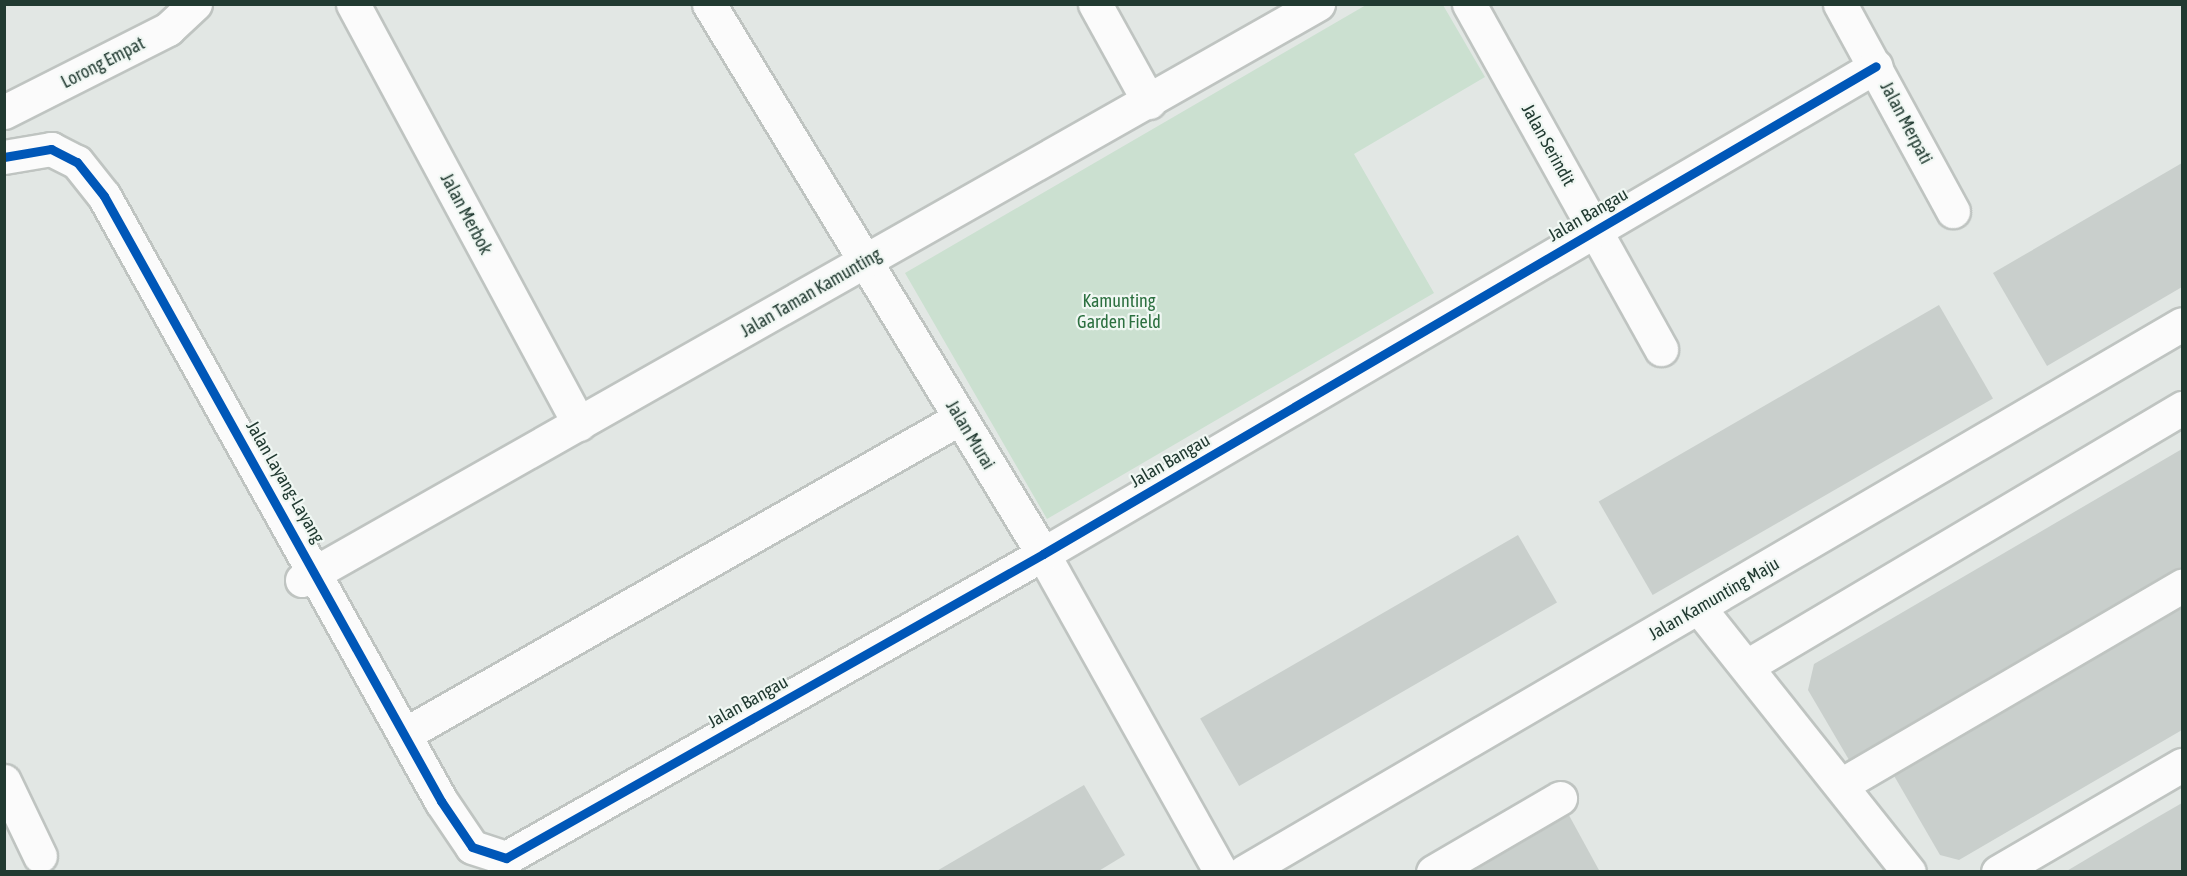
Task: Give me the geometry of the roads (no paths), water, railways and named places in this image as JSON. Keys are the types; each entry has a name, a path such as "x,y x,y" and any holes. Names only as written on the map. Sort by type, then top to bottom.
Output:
{"street":[{"name":"Lorong Empat","path":"4,112 168,29 195,4"},
{"name":"Jalan Merbok","path":"353,4 579,424"},
{"name":"Jalan Murai","path":"709,4 864,263 1043,554 1221,872"},
{"path":"1095,4 1149,102"},
{"name":"Jalan Taman Kamunting","path":"309,576 1149,102 1317,4"},
{"name":"Jalan Serindit","path":"1469,4 1661,349"},
{"name":"Jalan Merpati","path":"1840,4 1876,66 1953,211"},
{"name":"Jalan Bangau","path":"472,847 506,858 1043,554 1876,66"},
{"name":"Jalan Layang-Layang","path":"4,157 51,149 77,162 104,196 309,576 472,847"},
{"name":"Jalan Kamunting Maju","path":"1244,872 2182,324"},
{"path":"1747,666 2182,408"},
{"path":"405,734 960,418"},
{"path":"1841,785 2182,586"},
{"path":"1699,608 1909,872"},
{"path":"1998,872 2182,765"},
{"path":"4,781 40,856"},
{"path":"1433,872 1560,798"}],"park label":[{"name":"Kamunting Garden Field","path":"1119,312"}]}
